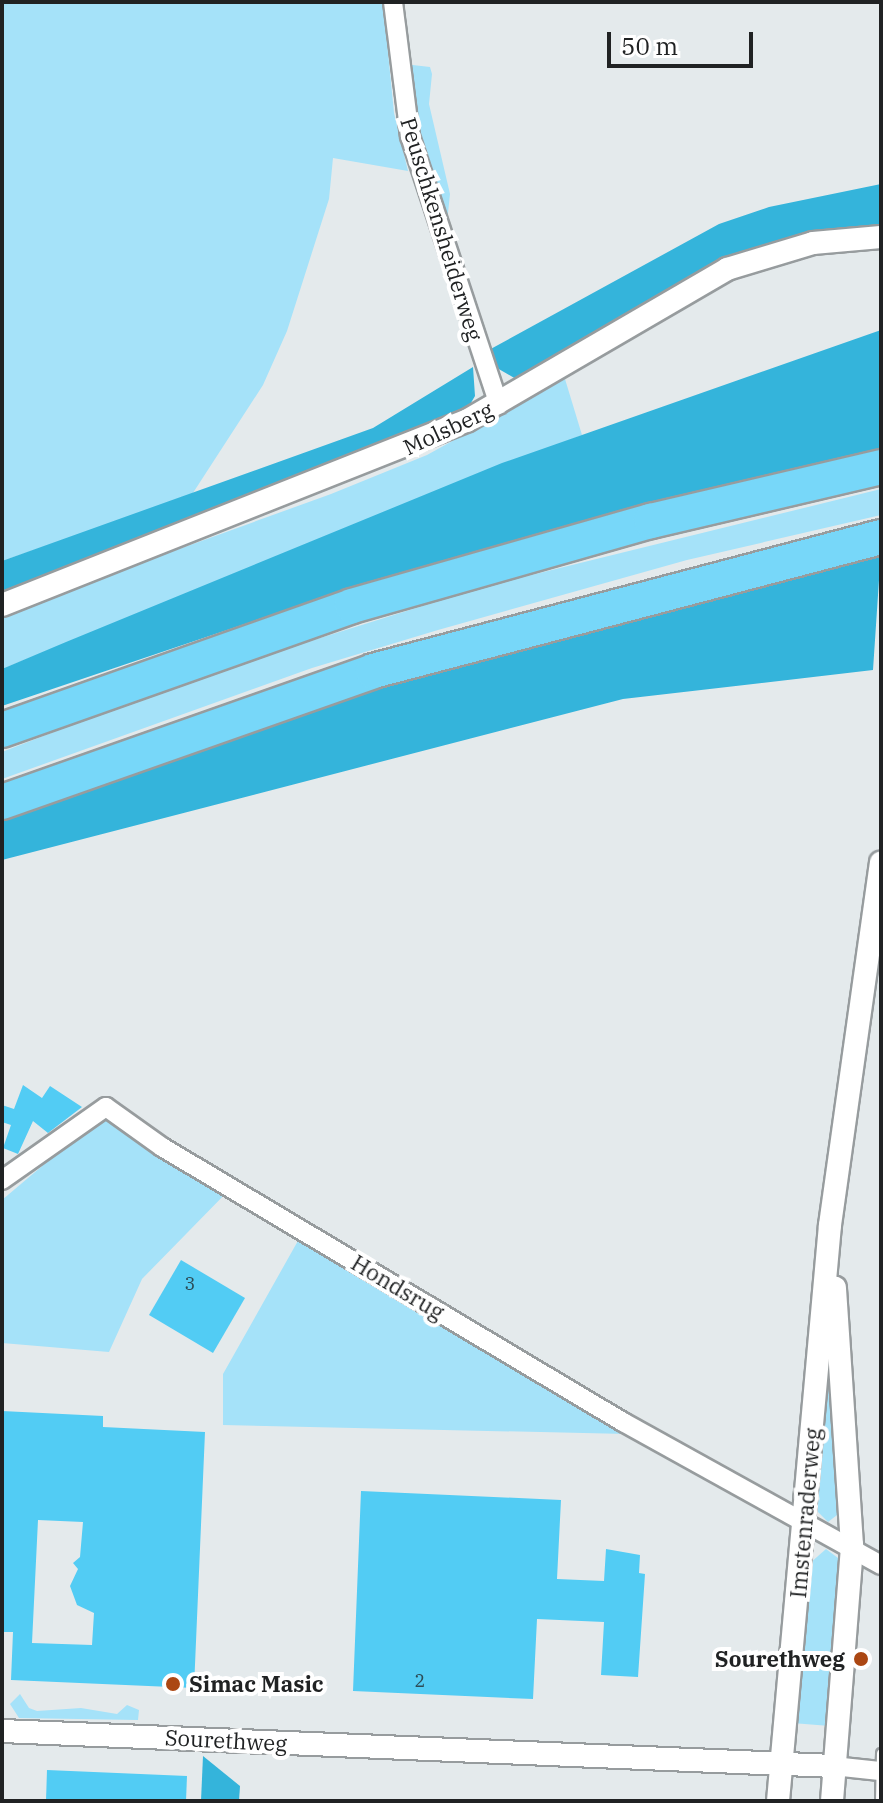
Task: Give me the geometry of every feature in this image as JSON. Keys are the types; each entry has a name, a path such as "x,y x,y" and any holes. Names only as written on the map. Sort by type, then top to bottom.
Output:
{"highway":[{"path":"2,730 352,606 651,521 881,467"},
{"path":"2,802 373,671 881,537"}],"street":[{"name":"Peuschkensheiderweg","path":"393,2 410,136 499,405"},
{"name":"Molsberg","path":"2,605 379,459 499,405 727,269 813,243 881,237"},
{"name":"Imstenraderweg","path":"778,1801 830,1225 881,863"},
{"name":"Hondsrug","path":"2,1180 106,1107 162,1147 610,1414 805,1522"},
{"name":"Imstenraderweg","path":"830,1225 852,1545 832,1801"},
{"path":"805,1522 852,1545 881,1565"},
{"name":"Sourethweg","path":"2,1731 833,1766"},
{"path":"833,1766 880,1762"}],"lane":[{"path":"880,1762 880,1801"}],"shaded area":[{"path":"2,2 383,2 394,113 408,171 333,158 329,199 287,331 263,385 191,496 2,561"},
{"path":"404,64 430,67 432,74 429,104 450,194 446,232 424,165"},
{"path":"881,184 881,225 734,255 516,379 497,368 487,351 719,224 769,207"},
{"path":"881,330 881,452 671,498 544,532 292,608 2,706 2,669 502,463"},
{"path":"473,367 475,396 462,418 2,593 2,561 373,428"},
{"path":"565,379 582,435 2,669 2,613 331,494 427,455"},
{"path":"881,489 881,515 687,560 438,630 312,668 2,779 2,752 193,678 483,587"},
{"path":"881,550 873,670 623,699 2,860 2,812 257,716"},
{"path":"106,1112 232,1187 142,1279 109,1352 2,1343 2,1200"},
{"path":"299,1239 627,1434 223,1425 223,1374"},
{"path":"830,1365 841,1512 828,1522 815,1509"},
{"path":"826,1549 842,1561 830,1726 792,1723 809,1564"},
{"path":"20,1694 29,1708 37,1711 81,1708 117,1714 127,1705 139,1710 138,1720 19,1718 10,1704"},
{"path":"203,1756 240,1786 239,1801 201,1801"}],"building":[{"path":"23,1085 42,1098 50,1086 82,1107 48,1133 33,1121 18,1154 3,1148 11,1125 2,1122 2,1105 14,1109"},
{"path":"181,1260 245,1298 213,1353 149,1315"},
{"path":"2,1411 103,1416 103,1427 205,1432 194,1688 11,1680 13,1632 2,1632","holes":["38,1520 83,1522 80,1557 73,1563 78,1569 70,1586 77,1605 94,1613 92,1645 32,1643"]},
{"path":"361,1491 561,1500 557,1579 604,1581 606,1549 640,1555 639,1573 645,1574 638,1677 601,1675 604,1622 537,1619 533,1699 353,1691"},
{"path":"47,1770 187,1776 186,1801 46,1801"}],"place":[{"name":"Sourethweg","path":"861,1659"},
{"name":"Simac Masic","path":"173,1684"}]}
